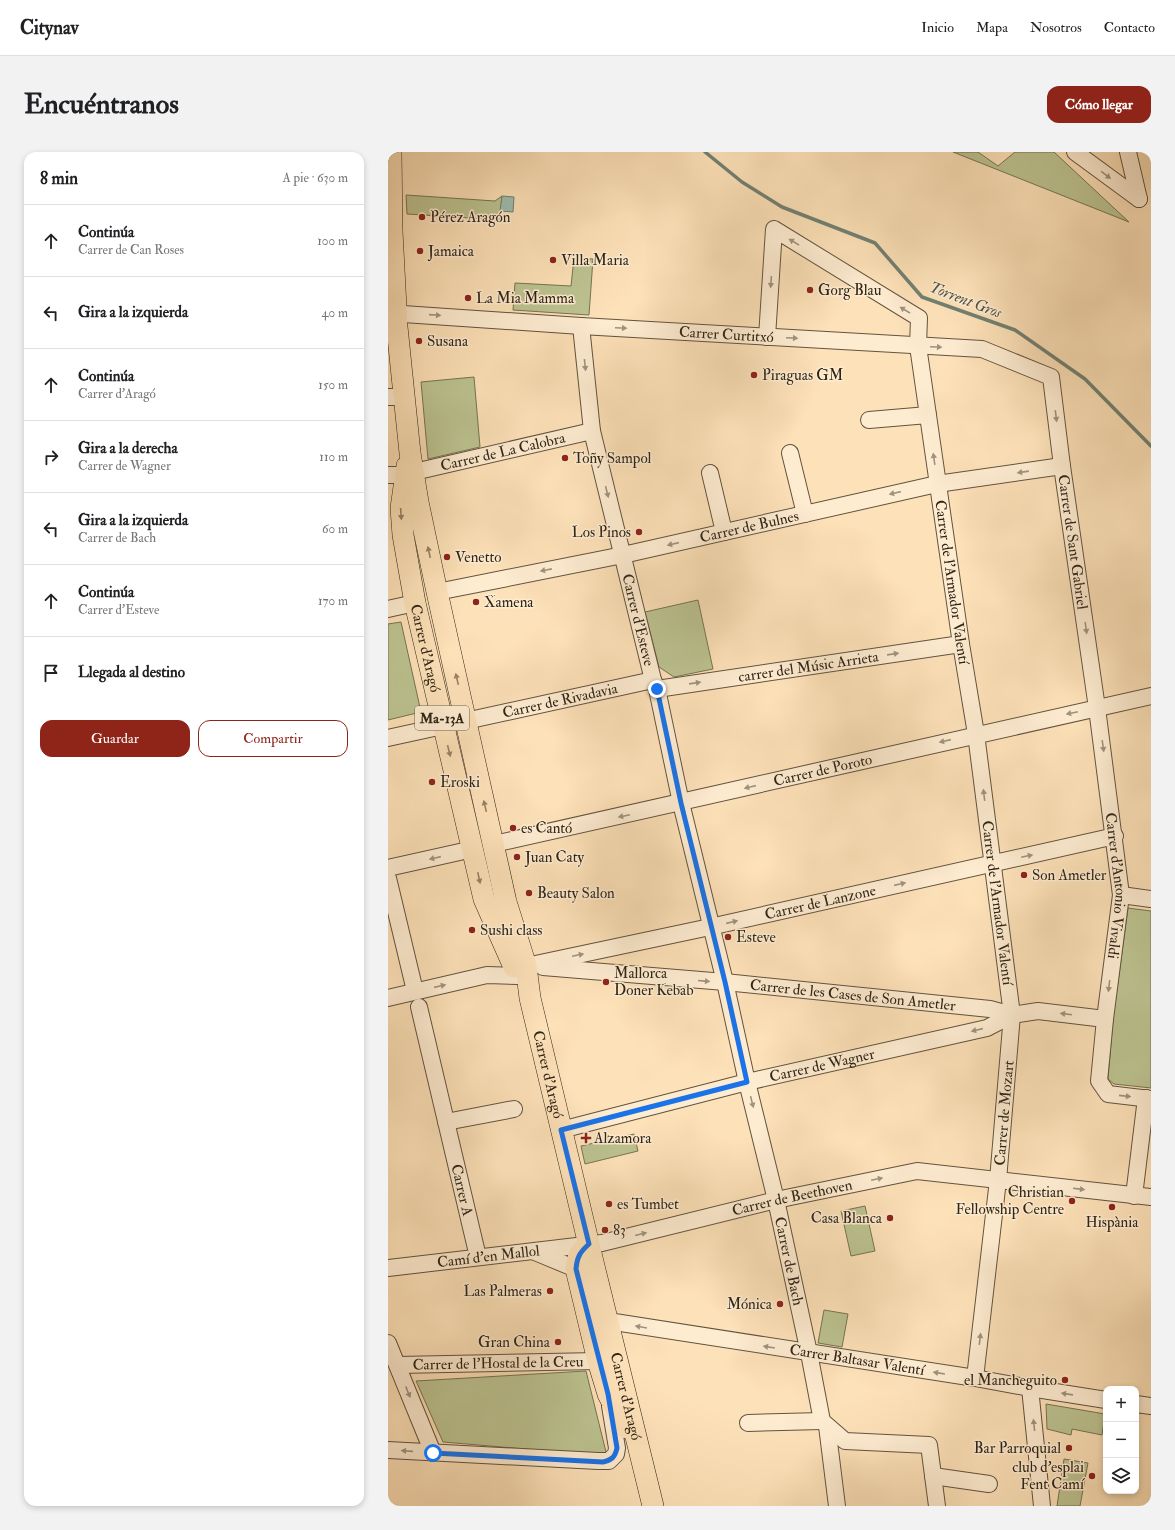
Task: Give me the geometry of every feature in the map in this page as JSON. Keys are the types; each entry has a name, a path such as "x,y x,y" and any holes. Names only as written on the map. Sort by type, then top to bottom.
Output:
{"main road":[{"name":"Carrer d'Aragó","path":"390,153 392,313 396,397 404,469 401,508 403,535 416,608 484,899 509,954 522,971"},
{"name":"Carrer d'Aragó","path":"404,469 418,502 522,971 530,998 653,1506"},
{"path":"416,608 437,592"},
{"path":"473,849 494,844"},
{"path":"576,1269 579,1253 589,1244"},
{"name":"Carrer d'Aragó","path":"576,1269 598,1361 608,1394 640,1455"}],"street":[{"path":"1075,152 1139,199 1128,152"},
{"name":"Carrer de l'Armador Valentí","path":"767,337 774,229 919,318 918,346 960,644 976,734 1012,1014"},
{"name":"Carrer Curtitxó","path":"392,313 581,326 982,349 1051,377"},
{"name":"Carrer d'Esteve","path":"581,326 592,431 655,684 710,927 725,982"},
{"name":"Carrer de Sant Gabriel","path":"1051,377 1062,466 1097,708"},
{"path":"869,420 928,415"},
{"name":"Carrer de La Calobra","path":"404,469 592,431"},
{"path":"790,453 805,514"},
{"name":"Carrer de Bulnes","path":"437,592 623,555 937,484 1062,466"},
{"path":"710,473 724,532"},
{"path":"388,609 416,608"},
{"name":"carrer del Músic Arrieta","path":"655,684 960,644"},
{"name":"Carrer de Rivadavia","path":"388,738 466,720 655,684"},
{"name":"Carrer de Poroto","path":"494,844 681,803 976,734 1151,696"},
{"name":"Carrer d'Antonio Vivaldi","path":"1097,708 1115,836 1121,895 1105,1018 1099,1082 1108,1094 1148,1098"},
{"name":"Carrer de Lanzone","path":"522,971 1115,836"},
{"path":"388,868 473,849"},
{"path":"388,878 415,992"},
{"path":"1121,895 1151,899"},
{"path":"388,998 487,975 522,971"},
{"name":"Carrer de les Cases de Son Ametler","path":"522,971 725,982 990,1009 1012,1014"},
{"name":"Carrer de Bach","path":"725,982 810,1353 824,1423 837,1506"},
{"name":"Carrer A","path":"419,1007 478,1257"},
{"path":"1012,1014 1038,1011 1105,1018"},
{"name":"Carrer de Wagner","path":"561,1130 747,1082 987,1028 1012,1014"},
{"name":"Carrer de Mozart","path":"975,1378 998,1180 1012,1014"},
{"path":"1134,1196 1148,1098"},
{"path":"446,1122 514,1109"},
{"name":"Carrer de Beethoven","path":"589,1244 602,1243 776,1200 917,1171 1151,1197"},
{"name":"Camí d'en Mallol","path":"388,1268 589,1244"},
{"path":"532,1250 576,1269"},
{"name":"Carrer Baltasar Valentí","path":"608,1321 975,1378 1103,1400"},
{"path":"388,1343 433,1453"},
{"name":"Carrer de l'Hostal de la Creu","path":"398,1366 598,1361"},
{"path":"1030,1388 1042,1506"},
{"path":"388,1450 603,1462 609,1461 616,1454 617,1448 608,1394"},
{"path":"1139,1404 1151,1406"},
{"path":"748,1423 824,1423 845,1440 929,1445 937,1506"},
{"path":"933,1476 989,1484"}],"green space":[{"path":"953,152 978,152 998,166 1015,152 1054,152 1129,222"},
{"path":"406,195 495,201 502,196 500,220 407,214"},
{"path":"574,258 593,259 589,315 513,310 515,283 571,286"},
{"path":"474,377 480,447 428,459 421,382"},
{"path":"698,600 713,669 674,677 659,667 645,612"},
{"path":"401,622 421,712 388,720 388,624"},
{"path":"1128,908 1151,911 1151,1088 1114,1084 1108,1079 1113,1019"},
{"path":"634,1134 638,1151 585,1164 581,1146"},
{"path":"865,1206 875,1251 851,1256 841,1211"},
{"path":"824,1310 848,1314 842,1347 818,1343"},
{"path":"586,1371 607,1456 443,1442 416,1381"},
{"path":"1046,1404 1103,1414 1102,1435 1072,1429 1071,1435 1047,1429"},
{"path":"1064,1459 1088,1463 1080,1506 1057,1506"}],"shaded area":[{"path":"502,196 514,197 513,212 500,211"}],"waterway":[{"name":"Torrent Gros","path":"705,152 742,182 782,207 875,243 922,297 1015,330 1085,379 1151,446"}],"place":[{"name":"Pérez Aragón","path":"422,217"},
{"name":"Jamaica","path":"420,251"},
{"name":"Villa Maria","path":"553,260"},
{"name":"Gorg Blau","path":"810,290"},
{"name":"La Mia Mamma","path":"468,298"},
{"name":"Susana","path":"419,341"},
{"name":"Piraguas GM","path":"754,375"},
{"name":"Toñy Sampol","path":"565,458"},
{"name":"Los Pinos","path":"639,532"},
{"name":"Venetto","path":"447,557"},
{"name":"Xamena","path":"476,602"},
{"name":"Eroski","path":"432,782"},
{"name":"es Cantó","path":"513,828"},
{"name":"Juan Caty","path":"517,857"},
{"name":"Son Ametler","path":"1024,875"},
{"name":"Beauty Salon","path":"529,893"},
{"name":"Sushi class","path":"472,930"},
{"name":"Esteve","path":"728,937"},
{"name":"Mallorca Doner Kebab","path":"606,982"},
{"name":"Alzamora","path":"586,1138"},
{"name":"Christian Fellowship Centre","path":"1072,1201"},
{"name":"es Tumbet","path":"609,1204"},
{"name":"Hispània","path":"1112,1207"},
{"name":"Casa Blanca","path":"890,1218"},
{"name":"83","path":"605,1230"},
{"name":"Las Palmeras","path":"550,1291"},
{"name":"Mónica","path":"780,1304"},
{"name":"Gran China","path":"558,1342"},
{"name":"el Mancheguito","path":"1065,1380"},
{"name":"Bar Parroquial","path":"1069,1448"},
{"name":"club d'esplai Fent Camí","path":"1092,1476"}],"route":[{"path":"433,1453 603,1462 609,1461 613,1458 616,1454 617,1448 608,1394 598,1361 576,1269 579,1253 589,1244 561,1130 747,1082 725,982 710,927 681,803 657,689"}]}
